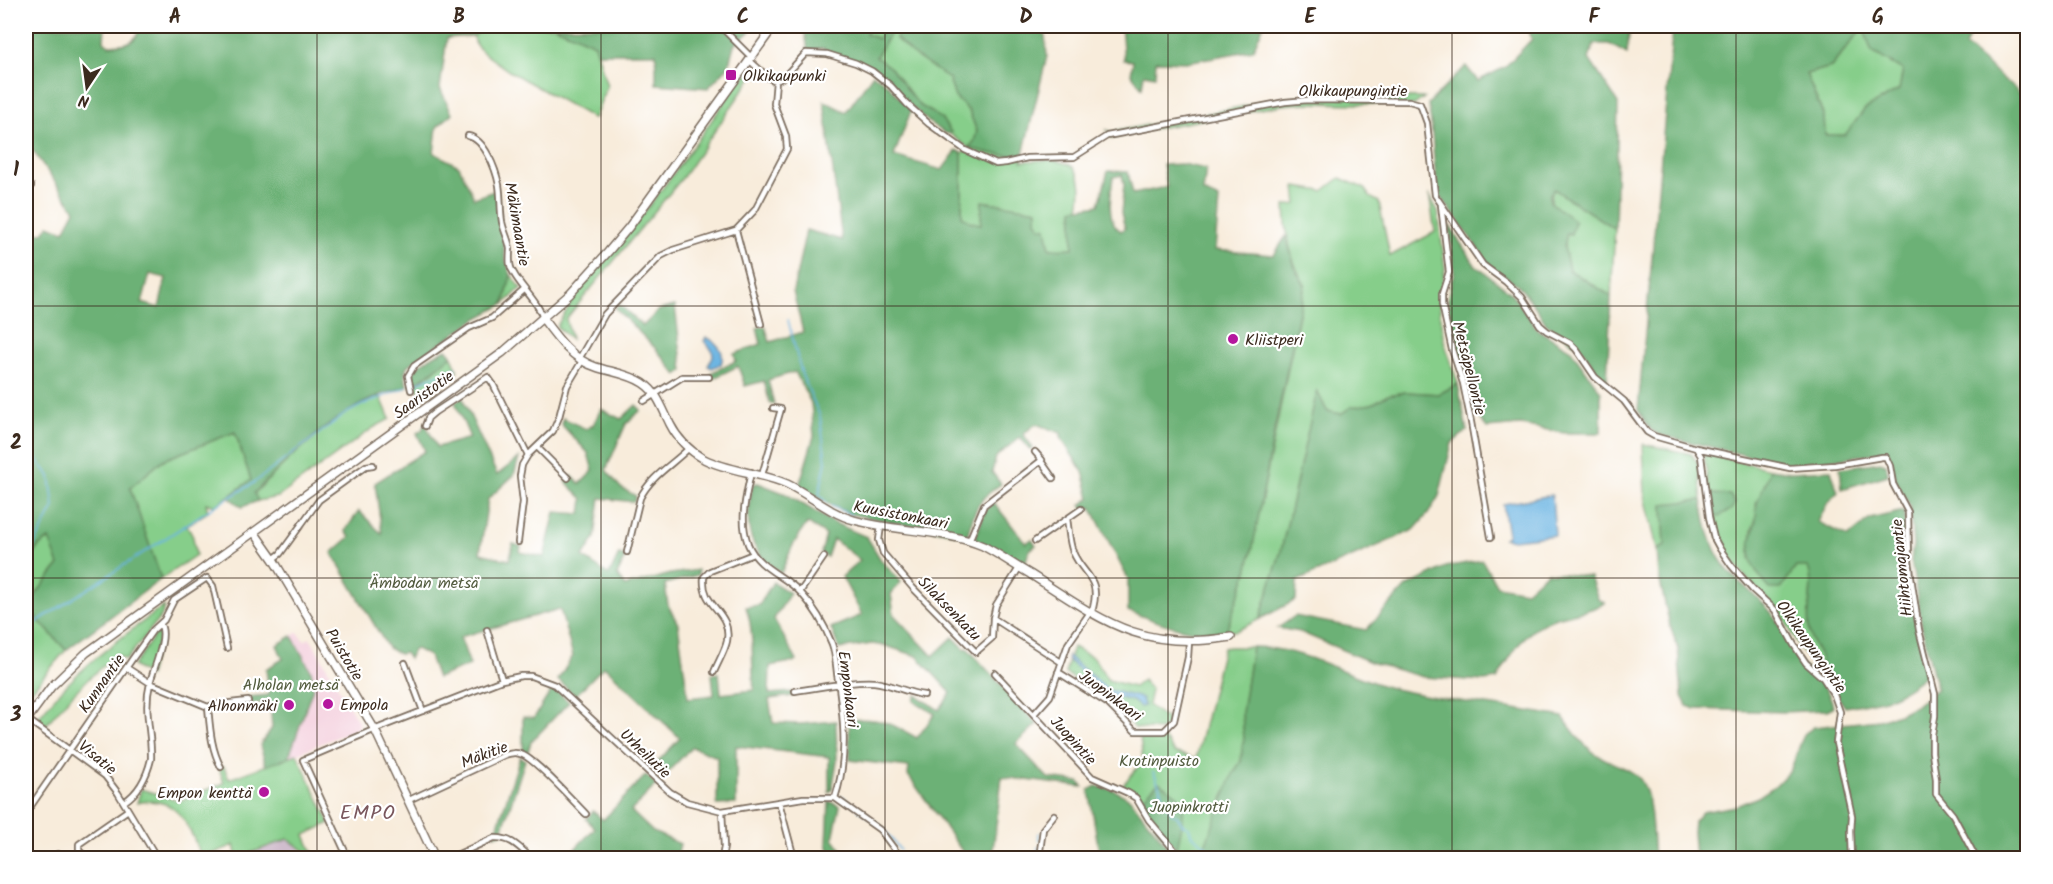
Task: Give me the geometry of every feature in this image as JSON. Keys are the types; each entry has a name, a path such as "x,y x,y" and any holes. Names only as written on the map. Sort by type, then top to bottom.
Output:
{"street":[{"path":"518,542 523,502 522,465 528,455 553,431 567,386 605,314 661,256 736,230 755,210 787,149 786,136 774,104 776,81 768,78 720,26"},
{"name":"Saaristotie","path":"26,720 51,687 87,653 502,353 543,319 588,274 629,227 774,26"},
{"name":"Olkikaupungintie","path":"776,81 784,77 806,53 821,52 856,63 883,78 914,111 957,145 984,160 1000,164 1027,158 1074,157 1107,136 1285,102 1308,100 1415,102 1420,104 1425,114 1435,195 1483,265 1517,293 1547,331 1570,343 1576,349 1595,377 1624,401 1647,432 1696,448 1704,468 1711,528 1720,549 1753,590 1775,610 1794,645 1806,663 1823,678 1837,703 1840,716 1836,743 1852,816 1852,858"},
{"name":"Mäkimaantie","path":"468,136 473,137 482,145 497,177 502,223 510,250 510,266 524,290 541,312 543,319"},
{"name":"Metsäpellontie","path":"1441,205 1449,272 1442,304 1452,350 1463,383 1491,537"},
{"path":"736,230 761,324"},
{"path":"411,390 408,376 414,366 469,328 492,318 524,290"},
{"path":"543,319 580,360 636,379 655,393"},
{"path":"425,426 428,418 435,412 488,377 528,455"},
{"path":"644,401 682,377 709,377"},
{"name":"Kuusistonkaari","path":"655,393 670,424 688,448 705,459 762,475 797,489 846,518 969,541 992,551 1089,612 1115,626 1146,637 1189,642 1231,637"},
{"path":"762,475 781,409 773,408"},
{"path":"537,447 568,478"},
{"path":"627,552 639,498 654,477 678,459 688,448"},
{"name":"Hiihtomajantie","path":"1696,448 1790,468 1835,465 1882,457 1886,457 1889,461 1893,484 1908,512 1912,584 1919,630 1935,694 1932,742 1936,794 1953,815 1976,858"},
{"path":"1035,452 1053,478"},
{"path":"969,541 984,505 1041,461"},
{"path":"273,559 280,554 319,500 366,466 373,465"},
{"name":"Emponkaari","path":"751,472 744,503 743,520 746,538 753,554 771,572 800,592 826,630 832,647 839,686 844,751 835,798"},
{"path":"1035,541 1081,509"},
{"path":"1067,519 1074,555 1095,586 1094,602 1089,612"},
{"name":"Silaksenkatu","path":"881,526 879,540 883,553 913,588 976,652 992,638 996,605 1019,568"},
{"name":"Puistotie","path":"254,532 273,559 375,730 435,858"},
{"path":"714,672 726,645 727,632 722,615 708,601 704,577 710,572 753,554"},
{"path":"800,592 824,557"},
{"name":"Kunnantie","path":"26,813 160,624 174,600 207,578 213,586 227,648"},
{"name":"Juopintie","path":"1089,612 1071,639 1050,696 1034,714 1092,777 1136,798 1149,820 1181,858"},
{"path":"993,618 1061,662"},
{"path":"124,802 132,797 140,786 151,759 146,717 150,682 163,636 163,628 160,624"},
{"path":"487,630 502,680"},
{"name":"Juopinkaari","path":"1059,672 1107,703 1135,730 1164,731 1174,721 1188,657 1189,642"},
{"path":"405,663 423,711"},
{"path":"127,668 150,682 208,707 248,701"},
{"path":"995,673 1034,714"},
{"name":"Urheilutie","path":"348,858 303,760 502,680 521,675 531,676 555,685 670,792 697,805 722,811 816,797 835,798"},
{"path":"795,691 874,682 911,694 924,695"},
{"path":"208,707 212,744 221,767"},
{"name":"Visatie","path":"26,720 105,776 124,802 157,858"},
{"name":"Mäkitie","path":"409,800 505,755 514,753 521,754 532,761 586,814"},
{"path":"835,798 880,830 901,858"},
{"path":"779,802 794,858"},
{"path":"88,858 79,850 79,844 128,810"},
{"path":"722,811 724,847 722,858"},
{"path":"1039,858 1042,829 1054,815"},
{"path":"450,858 494,838 513,842 531,858"},
{"path":"48,858 58,854 62,858"}],"shaded area":[{"name":"Empola","path":"298,632 304,641 310,638 359,723 358,728 289,757 314,685 311,671 292,636"},
{"path":"288,839 297,844 303,858 237,858"}],"green space":[{"path":"26,26 105,26 104,41 109,45 132,41 139,29 136,26 490,26 473,36 447,38 440,88 452,114 437,127 434,153 459,166 474,198 497,190 505,257 511,275 504,304 478,318 407,366 405,372 407,387 380,395 328,425 254,493 258,501 242,507 228,497 251,480 235,432 163,460 130,488 161,579 66,650 26,607 59,565 49,539 39,546 26,563 26,232 43,233 49,225 64,231 75,210 26,141","holes":["150,274 166,278 159,308 142,303"]},
{"path":"490,26 554,26 595,44 607,86 594,119 509,71 485,54 476,45 473,36"},
{"path":"554,26 756,26 734,45 728,67 708,88 656,84 656,53 597,53 595,44"},
{"path":"804,26 832,28 870,26 866,34 878,39 885,26 894,26 876,57 891,68 919,105 941,118 951,132 950,134 930,123 890,82 866,65 822,48 808,51"},
{"path":"870,26 885,26 879,39 866,34"},
{"path":"894,26 902,26 896,39 911,53 949,79 955,97 969,111 977,132 974,142 969,147 1009,156 1023,154 1022,161 1049,160 1069,165 1076,170 1080,179 1081,192 1079,209 1073,209 1073,248 1050,249 1046,229 1040,227 1036,219 1037,210 982,202 981,225 962,216 962,153 969,148 950,134 951,132 932,112 919,105 876,57"},
{"path":"902,26 1044,26 1047,56 1023,154 1003,155 969,148 974,142 977,131 969,111 955,97 949,79 911,53 896,38"},
{"path":"1121,26 1263,26 1253,50 1187,62 1156,61 1155,76 1144,74 1142,88 1131,74 1133,61 1124,60"},
{"path":"1527,26 1630,26 1627,54 1609,44 1594,44 1589,59 1618,103 1615,229 1554,189 1550,194 1550,202 1575,221 1571,234 1567,233 1564,247 1569,270 1611,296 1607,382 1598,374 1583,350 1546,324 1518,285 1491,267 1441,197 1438,186 1428,104 1466,66 1478,81 1505,67 1532,39"},
{"path":"1673,26 1974,26 1965,46 2027,99 2027,858 1695,858 1694,821 1702,812 1736,806 1758,797 1776,785 1791,769 1804,734 1814,727 1879,720 1899,714 1916,705 1937,689 1922,628 1911,561 1913,545 1910,507 1896,480 1891,459 1883,452 1791,466 1660,435 1651,430 1638,410","holes":["1863,27 1872,52 1903,70 1899,90 1865,109 1845,135 1825,135 1824,117 1806,74 1831,67"]},
{"path":"1863,27 1872,52 1903,70 1899,90 1865,109 1845,136 1825,135 1824,117 1806,74 1831,67"},
{"path":"752,69 761,77 754,74 683,177 566,319 571,339 557,327 571,301 637,222 737,84"},
{"path":"873,74 888,85 911,111 894,156 942,170 957,150 962,153 962,216 971,222 981,224 982,201 1037,210 1036,220 1040,227 1046,228 1050,249 1073,248 1073,209 1099,205 1108,171 1128,172 1133,194 1167,187 1163,165 1182,164 1206,169 1203,192 1219,199 1215,250 1274,255 1286,236 1296,271 1305,285 1253,546 1247,572 1226,631 1188,630 1128,611 1128,579 1091,507 1085,511 1081,505 1090,498 1083,472 1061,438 1061,433 1036,424 1023,434 1033,448 1030,450 1020,437 996,457 992,472 1001,484 978,506 967,536 850,514 799,486 814,436 811,403 795,372 768,380 774,404 770,404 764,381 745,386 738,366 712,379 711,373 736,361 734,354 761,344 757,328 765,326 770,342 803,332 793,291 806,230 842,240 824,101 846,112","holes":["1122,175 1124,184 1121,213 1125,228 1121,231 1116,227 1111,214 1110,199 1113,177"]},
{"path":"1300,97 1424,98 1414,105 1306,103 1282,105 1147,130 1112,139 1107,130 1112,132"},
{"path":"1340,178 1364,188 1370,197 1379,202 1390,256 1435,232 1429,194 1438,212 1445,269 1439,298 1440,312 1445,344 1458,384 1439,394 1406,392 1388,395 1372,404 1351,407 1341,414 1327,411 1317,392 1281,551 1260,619 1236,631 1226,631 1247,572 1305,285 1290,247 1285,206 1297,204 1295,187 1323,191"},
{"path":"1554,189 1615,229 1611,296 1569,270 1564,247 1567,232 1570,234 1553,206 1551,194"},
{"path":"1449,225 1475,265 1511,293 1538,330 1571,350 1601,392 1601,433 1564,433 1521,425 1487,428 1475,413 1449,316 1448,296 1454,272"},
{"path":"511,275 521,288 504,304"},
{"path":"620,305 643,326 659,310 675,306 683,371 677,375 656,349 615,308"},
{"path":"446,349 452,356 412,386 411,379 417,368 427,359"},
{"path":"452,356 458,372 423,398 416,385"},
{"path":"1458,384 1467,431 1452,443 1439,496 1428,514 1414,530 1297,581 1296,600 1260,619 1281,551 1317,391 1327,411 1341,414 1351,407 1372,404 1388,395 1406,392 1439,394"},
{"path":"380,395 390,419 373,428 278,497 258,501 254,494 289,459 329,425"},
{"name":"Ämbodan metsä","path":"462,397 497,475 519,458 514,475 488,499 480,553 509,560 513,544 521,546 520,552 544,557 555,512 581,514 583,499 566,482 572,476 580,484 593,471 588,453 561,424 563,418 586,429 593,425 601,409 621,419 636,405 641,410 626,424 606,470 621,488 636,496 634,502 600,498 595,538 583,557 609,575 619,554 625,557 617,575 625,586 671,574 698,570 698,575 665,584 668,605 678,624 688,698 714,695 712,674 719,673 721,694 754,690 752,637 746,607 759,605 773,582 790,593 774,619 797,661 770,666 769,694 791,692 792,696 769,699 773,723 801,724 836,721 837,761 832,790 829,792 829,757 736,746 736,804 717,805 717,757 692,747 662,778 651,769 680,738 604,666 575,696 558,680 573,656 560,609 460,637 470,665 437,678 429,656 416,649 413,650 409,659 405,653 399,654 388,648 332,553 350,537 345,531 359,511 382,534 375,483 425,451 417,433 422,430 425,423 437,447 470,438 455,402"},
{"path":"235,432 251,480 215,506 206,503 208,512 187,525 193,537 196,555 161,579 130,488 163,460"},
{"path":"1643,444 1691,454 1698,463 1702,500 1663,505 1665,546 1657,550 1645,496"},
{"path":"1704,453 1770,469 1766,485 1756,503 1757,516 1752,530 1750,558 1780,589 1796,567 1808,566 1811,583 1809,626 1811,638 1822,662 1817,668 1801,650 1778,611 1742,573 1724,548 1712,519 1722,515 1730,495 1709,494"},
{"path":"1881,462 1886,464 1888,475 1842,489 1840,468"},
{"path":"1770,469 1791,472 1831,470 1838,492 1828,502 1818,522 1848,537 1870,519 1904,511 1906,564 1917,632 1928,673 1907,689 1889,698 1845,707 1817,668 1822,661 1811,638 1809,626 1811,583 1808,567 1796,567 1780,589 1770,589 1756,572 1751,557 1751,540 1757,502"},
{"path":"758,483 786,494 832,522 867,537 881,560 901,582 891,594 894,615 933,656 953,637 965,649 967,648 1037,724 1016,744 1048,778 1079,782 1083,787 1002,777 992,858 967,858 908,775 909,767 850,760 849,720 869,719 885,722 917,738 935,714 914,701 916,695 939,710 951,693 917,656 872,644 839,649 831,628 862,615 842,577 860,560 833,539 827,557 821,553 826,535 807,523 793,545 781,573 769,564 754,545 748,523 753,484"},
{"path":"1709,494 1730,495 1735,503 1731,510 1712,519"},
{"path":"1702,500 1709,534 1719,558 1729,572 1773,615 1801,663 1828,694 1833,707 1827,710 1783,712 1696,709 1687,706 1682,696 1678,648 1670,626 1659,577 1657,550 1665,546 1663,504"},
{"path":"993,502 1026,543 1032,539 1036,545 1030,550 1024,565 975,539 985,511"},
{"path":"50,539 59,565 26,607 26,563 39,546"},
{"path":"1482,560 1497,586 1526,591 1547,572 1590,577 1598,599 1605,603 1592,609 1551,620 1533,630 1507,661 1497,679 1484,681 1423,677 1373,663 1300,632 1278,628 1295,616 1366,630 1406,587 1446,567"},
{"path":"164,606 162,615 126,660 117,655 97,671 46,725 38,718 51,701 81,671"},
{"path":"26,607 66,650 26,697"},
{"path":"157,632 160,634 149,676 133,666"},
{"name":"Alholan metsä","path":"292,636 311,671 314,685 289,757 266,766 260,745 272,728 270,702 250,704 249,697 269,695 266,669 283,659 277,645"},
{"name":"Krotinpuisto","path":"1073,647 1094,658 1108,680 1134,687 1143,680 1151,690 1148,705 1171,722 1160,730 1135,728 1099,695 1065,673"},
{"name":"Juopinkrotti","path":"1252,647 1242,713 1244,738 1241,761 1233,774 1291,858 1185,858 1177,849 1177,845 1149,816 1139,793 1122,786 1143,761 1140,737 1164,738 1174,752 1196,759 1223,648"},
{"path":"1252,647 1270,648 1306,657 1374,683 1412,693 1563,717 1590,749 1630,771 1643,784 1649,804 1654,858 1200,858 1233,774 1241,761 1244,738 1242,713"},
{"path":"553,688 569,702 531,742 527,754 523,750 523,717 534,718"},
{"path":"297,754 330,823 305,835 315,858 288,839 237,858 234,845 202,858 187,824 172,808 163,803 151,801 137,803 141,789 179,801 224,783 219,768 224,767 229,779"},
{"path":"520,757 525,760 501,834 495,835"},
{"path":"646,775 656,785 631,811 653,832 680,844 677,858 566,858 595,828 586,819 593,811 603,820"},
{"path":"1159,782 1177,795 1182,802 1183,815 1177,849 1159,831 1141,800"},
{"path":"1096,786 1114,790 1130,799 1166,844 1166,858 1100,858 1089,790"},
{"path":"829,801 840,806 833,838 848,858 832,858 827,844"}],"water":[{"path":"706,337 716,344 722,355 721,364 712,368 708,366 713,356 712,350 704,341"},
{"path":"1552,495 1555,535 1513,540 1504,538 1508,535 1503,504"},
{"path":"1068,656 1109,690 1142,698 1144,706 1140,707 1133,701 1108,695 1067,659"}],"waterway":[{"path":"788,320 802,375 820,416 826,462 819,494 827,504"},
{"path":"412,385 456,368"},
{"path":"26,629 255,482 345,414 407,387"},
{"path":"26,431 29,435 27,449 50,476 54,507 26,561"},
{"path":"831,506 851,515"},
{"path":"1153,772 1169,810 1182,824 1189,827 1191,834 1219,858"},
{"path":"842,796 855,806"},
{"path":"858,809 880,825"},
{"path":"883,828 900,850"},
{"path":"1039,833 1039,840"},
{"path":"1037,858 1038,847"},
{"path":"903,854 906,858"}],"place":[{"name":"Olkikaupunki","path":"731,75"},
{"name":"Kliistperi","path":"1233,339"},
{"name":"Empola","path":"328,704"},
{"name":"Alhonmäki","path":"289,705"},
{"name":"Empon kenttä","path":"264,792"}],"district":[{"name":"EMPO","path":"368,812"}]}
